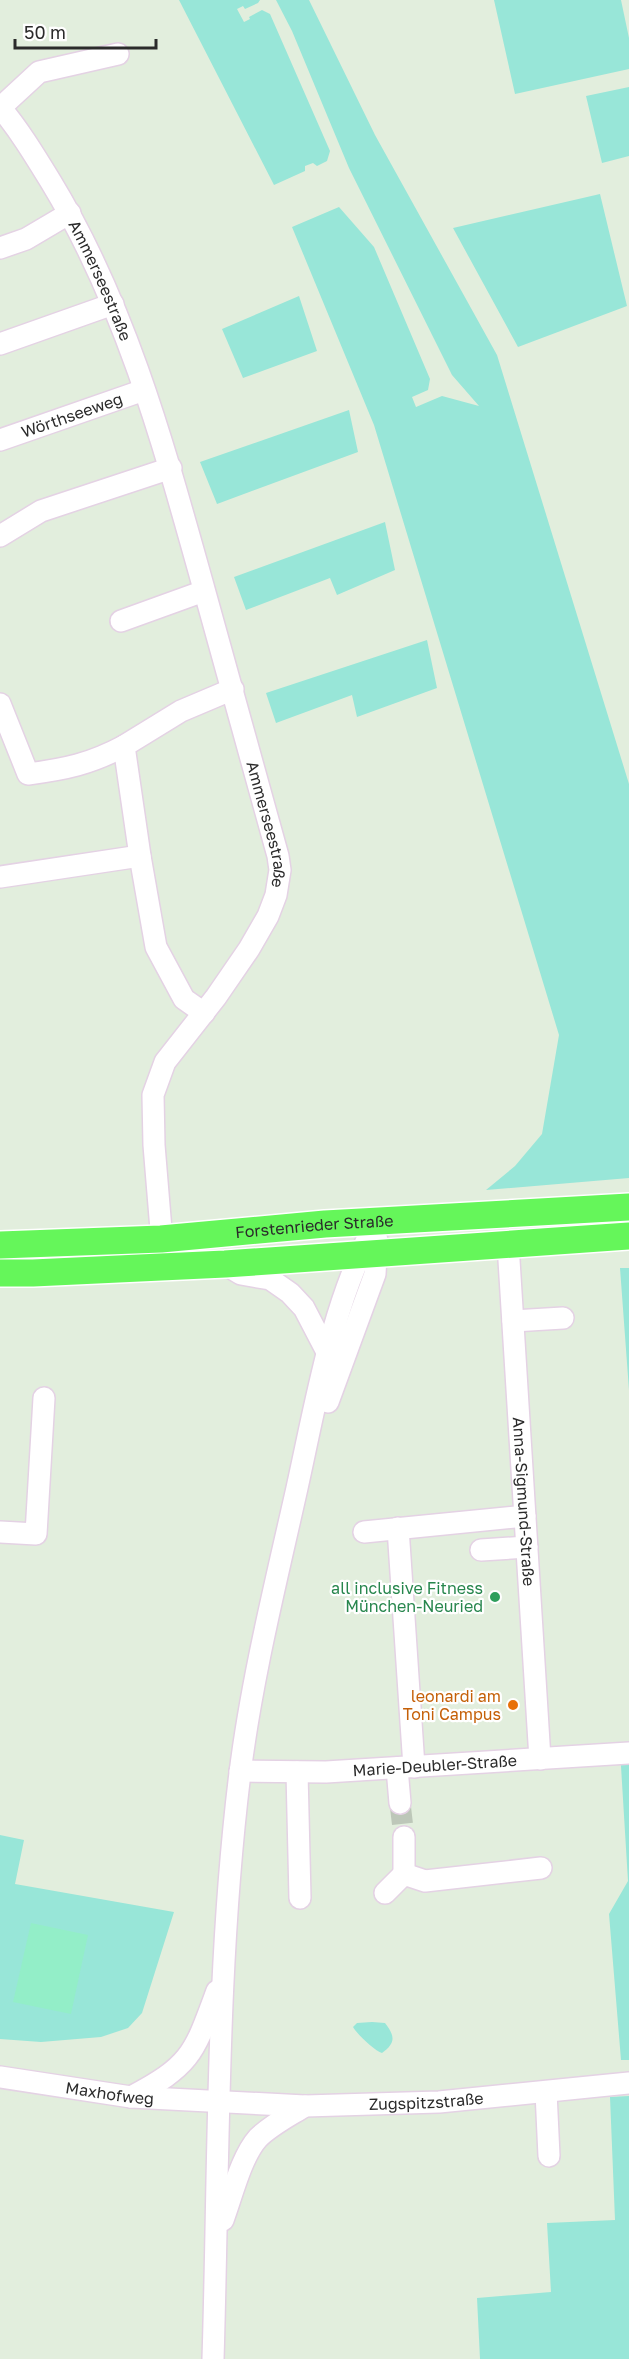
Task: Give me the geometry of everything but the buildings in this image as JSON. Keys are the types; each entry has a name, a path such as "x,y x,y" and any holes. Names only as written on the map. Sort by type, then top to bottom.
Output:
{"main road":[{"name":"Forstenrieder Straße","path":"0,1245 161,1239 325,1224 629,1207"},
{"name":"Forstenrieder Straße","path":"0,1273 225,1264 629,1236"}],"street":[{"path":"0,107 39,72 118,54"},
{"name":"Ammerseestraße","path":"0,107 20,131 70,213 113,304 171,468 233,689 280,870 276,895 268,916 249,950 204,1013 165,1062 153,1095 154,1145 164,1266"},
{"path":"0,248 26,238 70,213"},
{"path":"0,344 113,304"},
{"name":"Wörthseeweg","path":"0,440 144,390"},
{"path":"0,536 41,511 171,468"},
{"path":"121,621 204,591"},
{"path":"0,705 28,774 62,770 99,759 181,711 233,689"},
{"path":"124,746 156,947 184,999 204,1013"},
{"path":"0,877 140,856"},
{"path":"213,2359 223,1974 240,1771 262,1647 328,1354 347,1286 368,1253 376,1222"},
{"name":"Anna-Sigmund-Straße","path":"508,1244 540,1759"},
{"path":"298,1482 375,1274 368,1253"},
{"path":"225,1264 241,1275 270,1280 290,1293 304,1308 328,1354"},
{"path":"513,1321 563,1318"},
{"path":"0,1532 36,1534 44,1398"},
{"path":"364,1532 525,1516"},
{"path":"398,1528 406,1768 400,1803"},
{"path":"481,1550 527,1546"},
{"name":"Marie-Deubler-Straße","path":"240,1771 297,1773 406,1768 629,1753"},
{"path":"297,1773 300,1898"},
{"path":"385,1893 404,1874 404,1838"},
{"path":"404,1874 425,1881 541,1868"},
{"path":"130,2097 172,2073 186,2061 201,2035 223,1974"},
{"name":"Maxhofweg","path":"0,2076 130,2097 220,2103"},
{"name":"Zugspitzstraße","path":"220,2103 305,2106 439,2102 629,2083"},
{"path":"546,2092 549,2156"},
{"path":"217,2238 250,2150 271,2127 305,2106"}],"shaded area":[{"path":"179,0 260,0 245,9 243,6 237,9 244,22 262,10 270,14 330,151 327,161 317,166 313,163 305,166 305,171 274,185"},
{"path":"276,0 309,0 375,135 497,355 629,784 629,1178 486,1190 515,1166 542,1134 559,1035 374,425 292,227 339,207 374,247 430,379 428,390 412,397 416,407 442,396 479,406 452,375 349,168 292,31"},
{"path":"494,0 621,0 629,38 629,69 515,94"},
{"path":"629,87 629,156 602,163 586,96"},
{"path":"600,194 627,306 518,347 453,228"},
{"path":"299,296 317,351 243,378 222,329"},
{"path":"349,410 358,452 217,504 200,462"},
{"path":"385,522 395,570 337,595 330,578 246,610 234,577"},
{"path":"427,640 437,688 357,717 352,695 276,723 266,693"},
{"path":"620,1268 629,1268 629,1390"},
{"path":"629,1749 629,2060 621,2060 609,1914 628,1881 620,1750"},
{"path":"0,1835 24,1840 15,1884 174,1912 142,2013 128,2028 101,2037 41,2042 0,2039"},
{"path":"357,2023 385,2023 391,2032 392,2043 382,2053 366,2042 353,2027"},
{"path":"629,2096 629,2359 480,2359 477,2298 551,2292 547,2223 615,2220 610,2097"}],"green space":[{"path":"31,1923 88,1935 71,2014 13,2002"}],"tunnel":[{"path":"400,1803 404,1837"}],"place":[{"name":"all inclusive Fitness München-Neuried","path":"495,1597"},
{"name":"leonardi am Toni Campus","path":"513,1705"}]}
